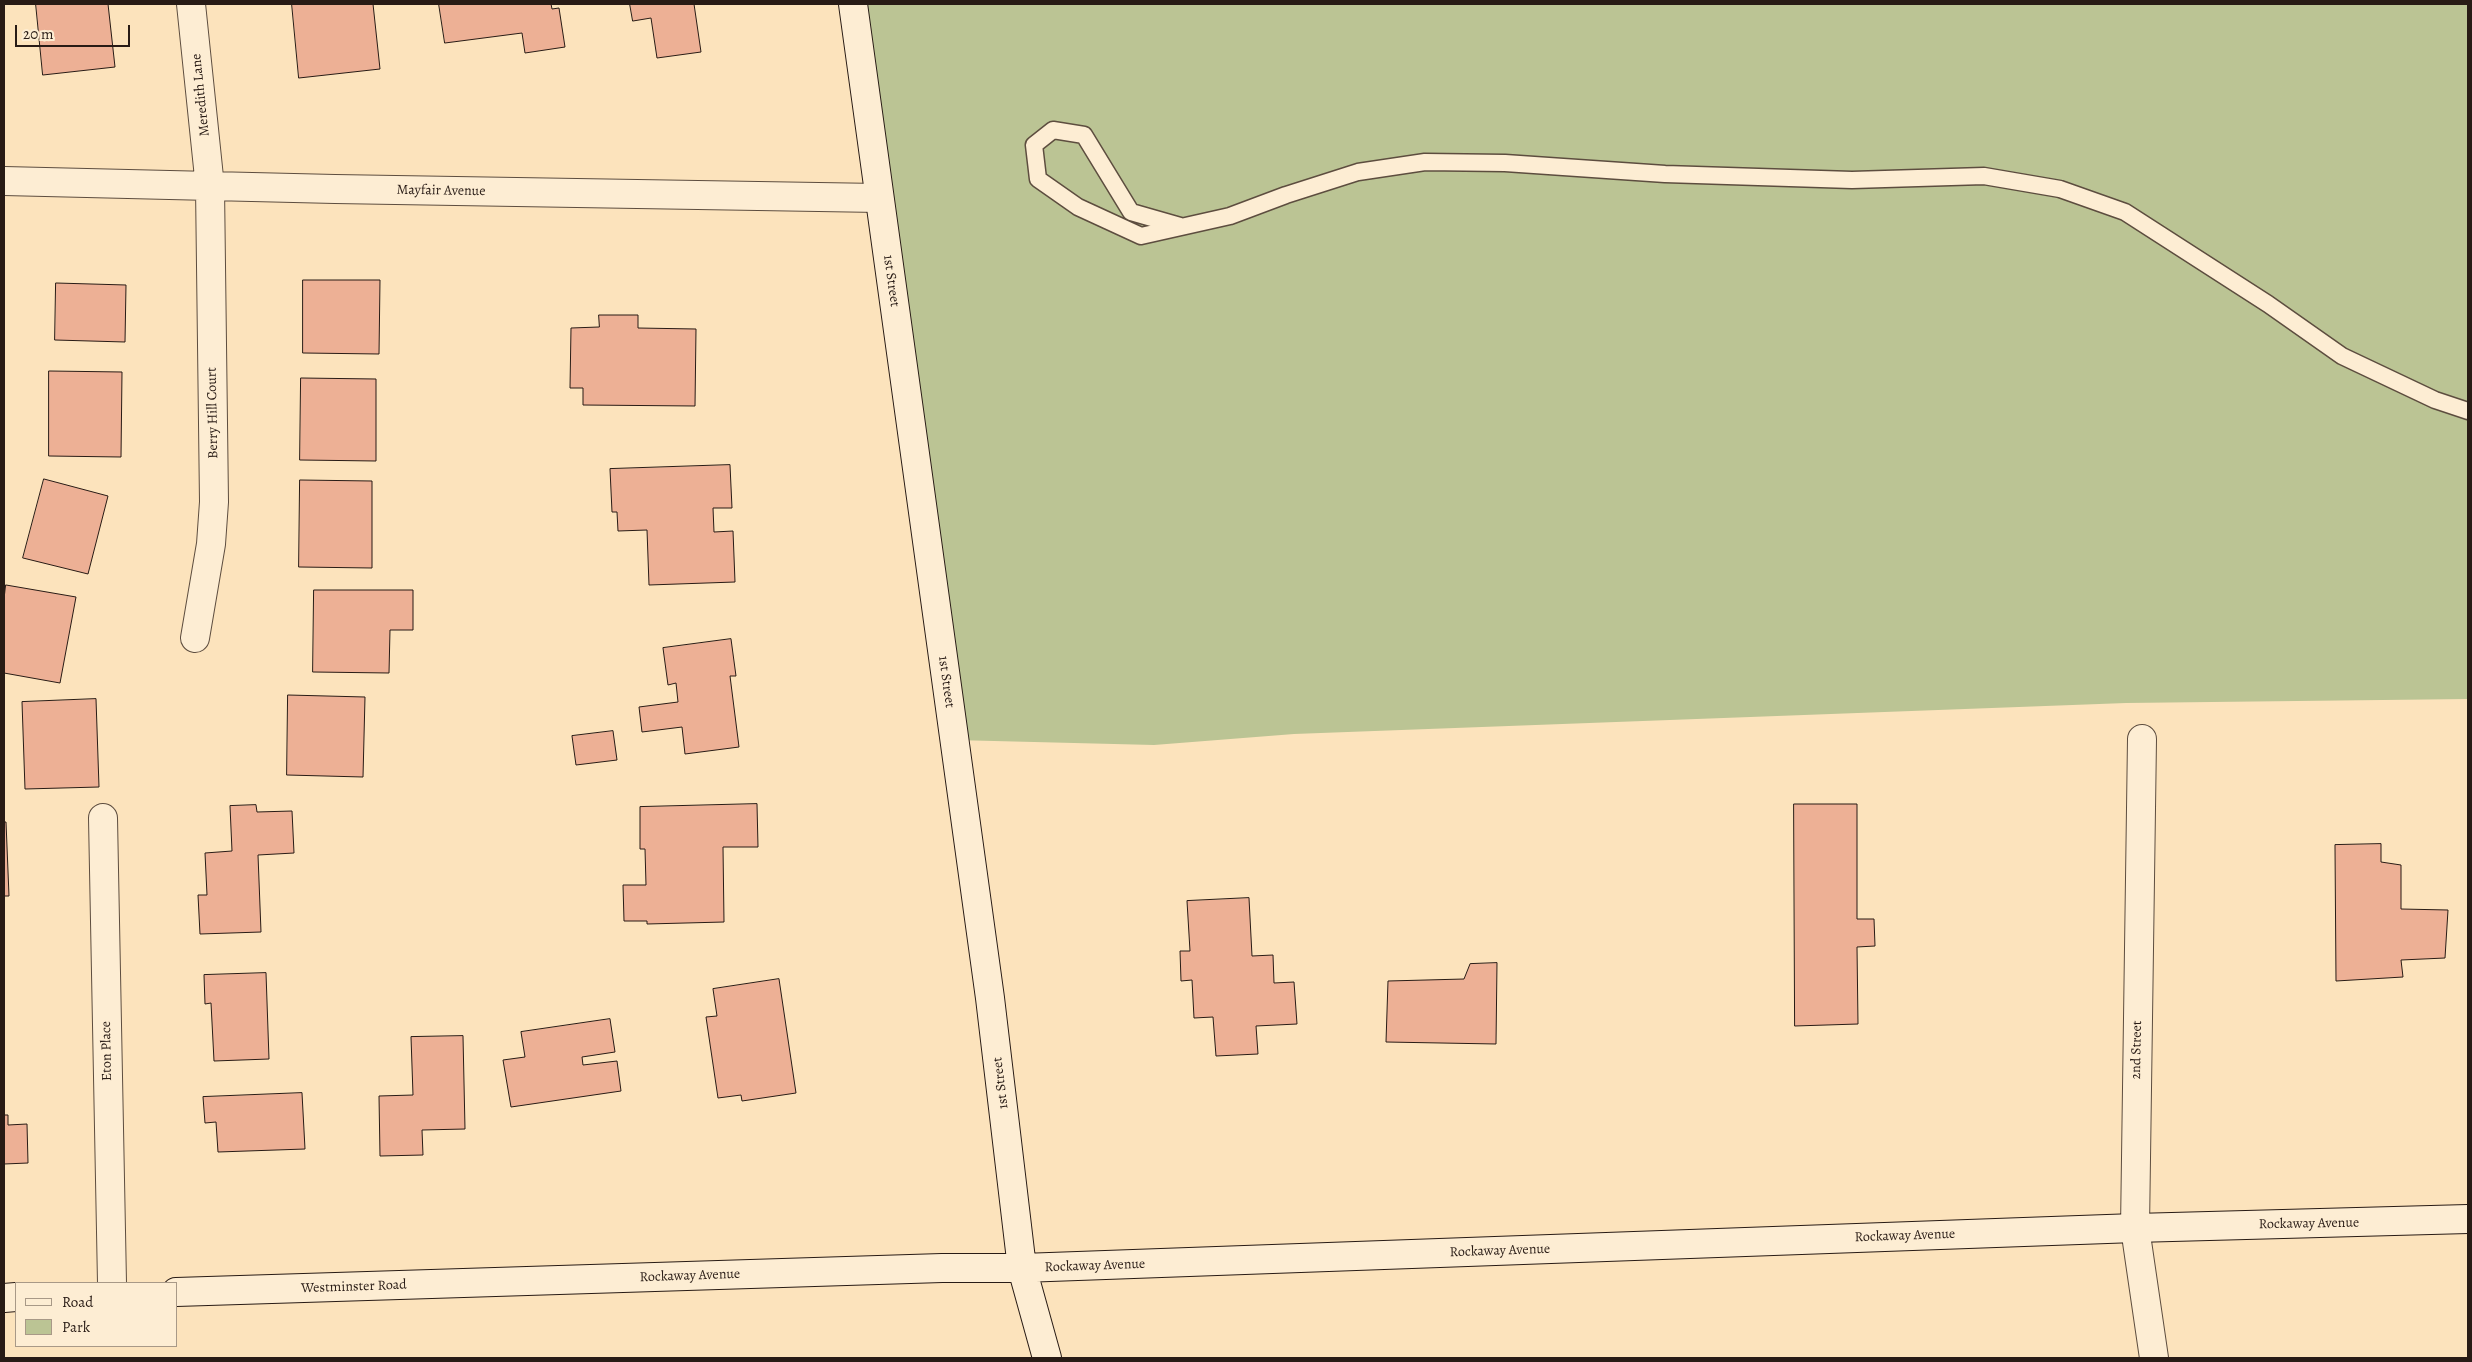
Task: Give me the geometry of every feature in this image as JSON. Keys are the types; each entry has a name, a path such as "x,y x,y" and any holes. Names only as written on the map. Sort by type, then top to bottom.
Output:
{"street":[{"name":"Meredith Lane","path":"191,4 210,187"},
{"name":"1st Street","path":"853,4 990,998 1022,1268 1047,1358"},
{"name":"Mayfair Avenue","path":"4,181 210,187 879,198"},
{"name":"Berry Hill Court","path":"194,638 211,544 214,502 210,187"},
{"name":"2nd Street","path":"2142,739 2134,1228 2154,1358"},
{"name":"Eton Place","path":"103,818 112,1282"},
{"name":"Rockaway Avenue","path":"532,1281 942,1268 1022,1268 2134,1228 2468,1220"},
{"name":"Westminster Road","path":"178,1292 532,1281"}],"lane":[{"path":"1180,226 1131,212 1084,135 1053,130 1034,145 1038,179 1078,207 1141,236 1230,216 1286,195 1358,172 1424,162 1505,163 1665,174 1852,180 1984,176 2060,189 2125,212 2268,304 2342,356 2435,400 2468,411"}],"green space":[{"path":"852,4 2468,4 2468,699 2126,703 1294,734 1154,745 954,740"}],"building":[{"path":"36,4 108,4 115,67 43,75"},
{"path":"292,4 373,4 380,69 299,78"},
{"path":"439,4 551,4 552,9 559,8 565,47 525,53 522,33 445,43"},
{"path":"630,4 694,4 701,52 657,58 651,18 633,21"},
{"path":"303,280 380,280 379,354 303,353"},
{"path":"56,283 126,285 125,342 55,340"},
{"path":"599,315 638,315 638,328 696,329 695,406 583,405 583,388 570,388 571,328 599,327"},
{"path":"49,371 122,372 121,457 49,456"},
{"path":"301,378 376,379 376,461 300,460"},
{"path":"730,465 732,508 713,508 714,532 733,531 735,582 649,585 647,530 618,531 617,512 612,512 610,469"},
{"path":"44,479 108,496 88,574 23,558"},
{"path":"300,480 372,481 372,568 299,567"},
{"path":"6,585 76,597 60,683 4,673 4,599"},
{"path":"314,590 413,590 413,630 390,630 389,673 313,672"},
{"path":"731,639 736,676 730,676 739,747 685,754 682,727 642,732 639,707 678,702 676,683 668,685 663,648"},
{"path":"288,695 365,697 363,777 287,775"},
{"path":"96,699 99,787 25,789 22,702"},
{"path":"613,731 617,760 576,765 572,736"},
{"path":"757,804 758,847 723,847 724,922 647,924 647,921 624,921 623,885 646,885 645,849 640,849 640,807"},
{"path":"1794,804 1857,804 1857,919 1874,919 1875,946 1857,947 1858,1024 1795,1026"},
{"path":"256,805 257,812 292,811 294,853 258,855 261,932 200,934 198,895 207,895 205,853 232,851 230,806"},
{"path":"4,822 6,822 9,896 4,896"},
{"path":"2381,844 2381,862 2401,865 2401,909 2448,910 2445,958 2401,960 2403,977 2336,981 2335,845"},
{"path":"1249,898 1252,956 1273,955 1274,983 1294,982 1297,1024 1256,1026 1258,1054 1216,1056 1213,1017 1194,1018 1192,980 1181,981 1180,951 1190,951 1187,901"},
{"path":"1497,963 1496,1044 1386,1042 1388,981 1464,979 1470,964"},
{"path":"266,973 269,1059 214,1061 211,1003 205,1004 204,975"},
{"path":"779,979 796,1093 742,1101 741,1095 718,1098 706,1017 717,1016 713,989"},
{"path":"610,1019 615,1052 582,1057 583,1065 617,1061 621,1091 511,1107 503,1060 525,1057 521,1032"},
{"path":"463,1036 465,1129 422,1130 423,1155 380,1156 379,1096 413,1095 411,1037"},
{"path":"302,1093 305,1149 218,1152 216,1122 205,1123 203,1097"},
{"path":"4,1115 8,1115 8,1125 27,1124 28,1163 4,1164"}]}
